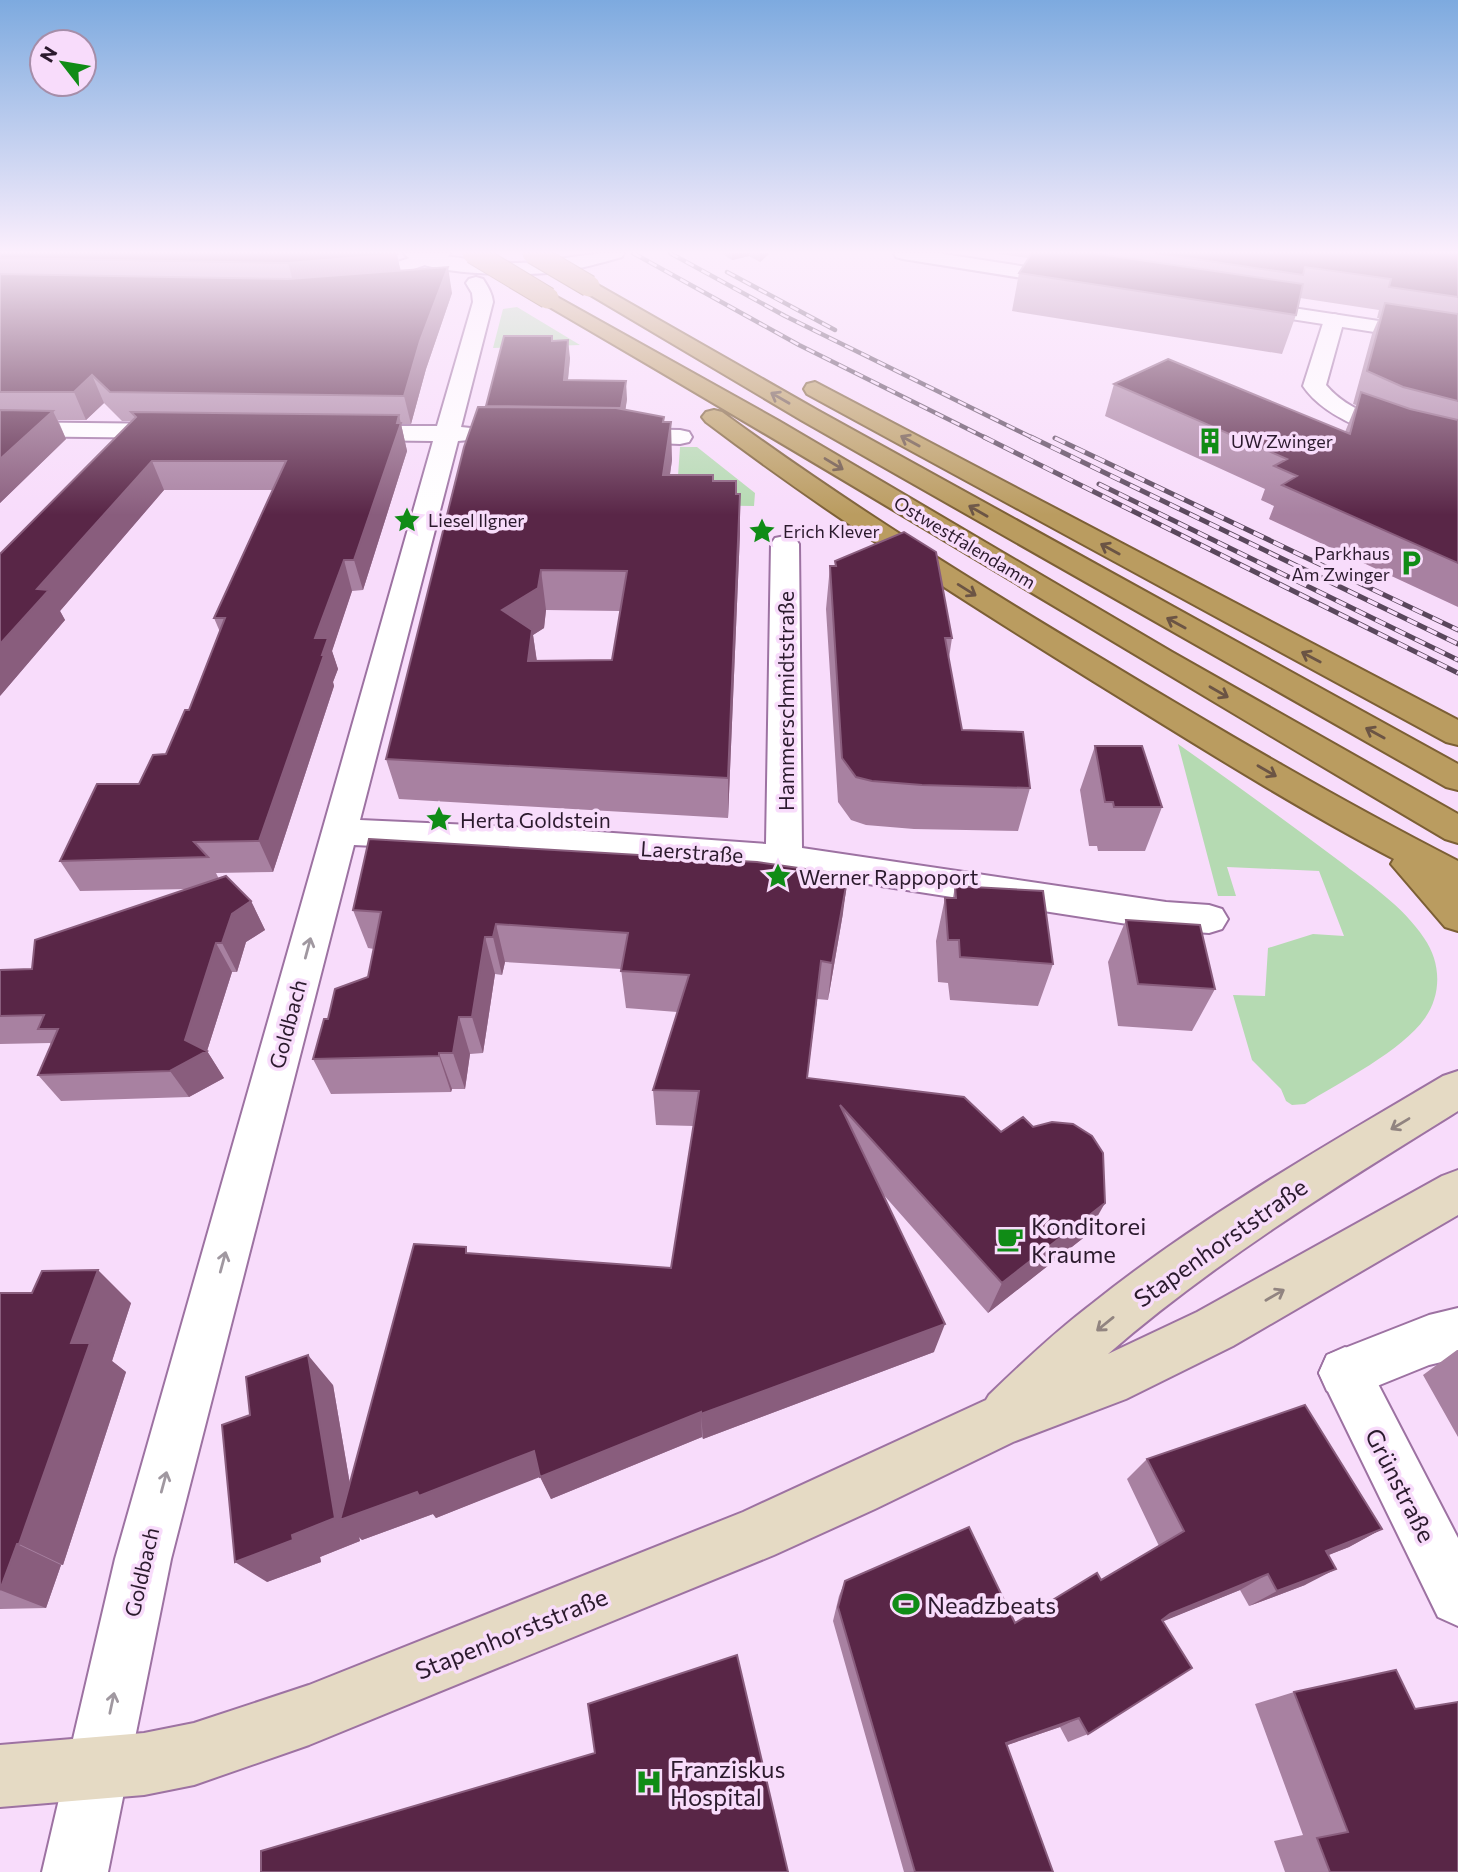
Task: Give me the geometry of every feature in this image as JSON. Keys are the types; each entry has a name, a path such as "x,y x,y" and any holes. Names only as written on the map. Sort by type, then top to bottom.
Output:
{"highway":[{"path":"615,340 672,388 873,531 1150,702 1364,828 1458,877"},
{"name":"Ostwestfalendamm","path":"619,340 1458,830"},
{"name":"Ostwestfalendamm","path":"691,340 809,415 1446,772"},
{"path":"710,340 1458,734"},
{"path":"1364,828 1411,865 1441,895 1458,917"}],"main road":[{"name":"Stapenhorststraße","path":"1001,1420 1057,1363 1193,1258 1300,1185 1458,1089"},
{"name":"Stapenhorststraße","path":"0,1776 97,1770 194,1754 309,1714 754,1535 856,1490 1001,1420 1108,1381 1215,1329 1458,1191"}],"street":[{"name":"Goldbach","path":"75,1872 143,1559 472,340"},
{"path":"1328,340 1314,386 1319,395 1362,418 1458,449"},
{"path":"0,429 194,431"},
{"path":"108,450 127,430"},
{"path":"334,432 499,434"},
{"path":"592,436 680,437"},
{"name":"Hammerschmidtstraße","path":"784,858 786,544"},
{"name":"Laerstraße","path":"339,832 557,842 784,858 1166,916 1209,919"},
{"name":"Grünstraße","path":"1458,1333 1429,1340 1345,1373 1458,1597"}],"green space":[{"path":"495,340 572,340 580,345 493,348"},
{"path":"680,447 697,447 755,493 754,506 676,505"},
{"path":"1178,744 1384,896 1416,926 1434,957 1437,988 1431,1009 1415,1030 1370,1065 1305,1104 1292,1105 1286,1101 1281,1089 1252,1060 1233,995 1265,996 1268,948 1313,934 1344,936 1319,871 1227,867 1236,896 1218,896"}],"building":[{"path":"0,340 420,340 404,396 110,392 92,375 74,392 0,392"},
{"path":"503,340 568,340 564,380 626,381 621,408 486,406"},
{"path":"1375,340 1458,340 1458,401 1403,387 1367,371"},
{"path":"1168,359 1350,434 1361,392 1410,409 1458,420 1458,563 1282,485 1297,476 1274,466 1287,459 1114,384"},
{"path":"478,407 616,408 664,417 663,422 671,422 663,475 713,475 713,481 736,481 736,494 740,494 728,778 386,759 464,447","holes":["541,570 627,571 612,660 528,661 532,630 502,610 538,588"]},
{"path":"0,410 53,411 0,459"},
{"path":"131,412 399,415 397,423 401,423 354,560 344,560 315,638 328,638 324,655 259,841 194,842 208,857 60,861 97,784 139,784 153,755 166,754 185,710 189,710 225,618 214,618 286,461 152,461 37,589 49,590 0,644 0,554 136,417"},
{"path":"904,532 936,552 952,638 945,638 962,730 1023,732 1030,788 872,781 856,777 842,758 830,566 836,566 835,561"},
{"path":"1095,746 1142,746 1162,807 1114,807 1113,802 1105,802"},
{"path":"369,839 757,862 848,875 832,963 821,961 807,1078 964,1097 1001,1132 1023,1117 1033,1127 1052,1122 1073,1124 1092,1136 1103,1153 1105,1203 1002,1283 840,1105 945,1324 701,1412 540,1477 534,1451 419,1496 417,1492 340,1520 414,1244 466,1247 466,1253 671,1268 699,1091 653,1090 689,975 621,971 628,933 496,924 493,937 485,937 472,1017 459,1017 453,1053 439,1053 439,1056 313,1059 324,1019 328,1019 335,989 368,977 381,912 353,910"},
{"path":"226,876 251,901 232,914 222,943 216,943 185,1040 207,1051 170,1071 38,1075 58,1029 38,1029 44,1015 0,1016 0,970 32,969 35,940"},
{"path":"955,886 1043,891 1053,964 960,957 959,940 948,940 945,898 956,898"},
{"path":"1126,920 1200,925 1215,989 1138,984"},
{"path":"98,1270 71,1343 90,1343 19,1544 0,1590 0,1293 32,1293 42,1271"},
{"path":"308,1355 335,1518 292,1535 293,1540 235,1562 222,1425 250,1415 246,1377"},
{"path":"1305,1405 1382,1529 1326,1551 1336,1569 1277,1591 1268,1574 1170,1614 1162,1620 1192,1668 1088,1734 1079,1718 1006,1743 1053,1872 915,1872 838,1607 845,1581 969,1527 1015,1623 1097,1573 1101,1580 1184,1531 1147,1459"},
{"name":"Franziskus Hospital","path":"737,1655 788,1872 261,1872 261,1851 595,1753 588,1704"},
{"path":"1396,1670 1415,1709 1458,1702 1458,1872 1330,1872 1317,1838 1348,1832 1294,1692"}],"railway":[{"path":"791,340 988,439"},
{"path":"835,340 1035,439"},
{"path":"984,437 1458,673"},
{"path":"1031,437 1458,644"},
{"path":"1055,438 1458,630"},
{"path":"1099,484 1458,660"}],"place":[{"name":"UW Zwinger","path":"1210,441"},
{"name":"Liesel Ilgner","path":"407,520"},
{"name":"Erich Klever","path":"762,531"},
{"name":"Parkhaus Am Zwinger","path":"1411,563"},
{"name":"Herta Goldstein","path":"439,819"},
{"name":"Werner Rappoport","path":"778,876"},
{"name":"Konditorei Kraume","path":"1010,1239"},
{"name":"Neadzbeats","path":"906,1604"},
{"name":"Franziskus Hospital","path":"649,1782"}]}
